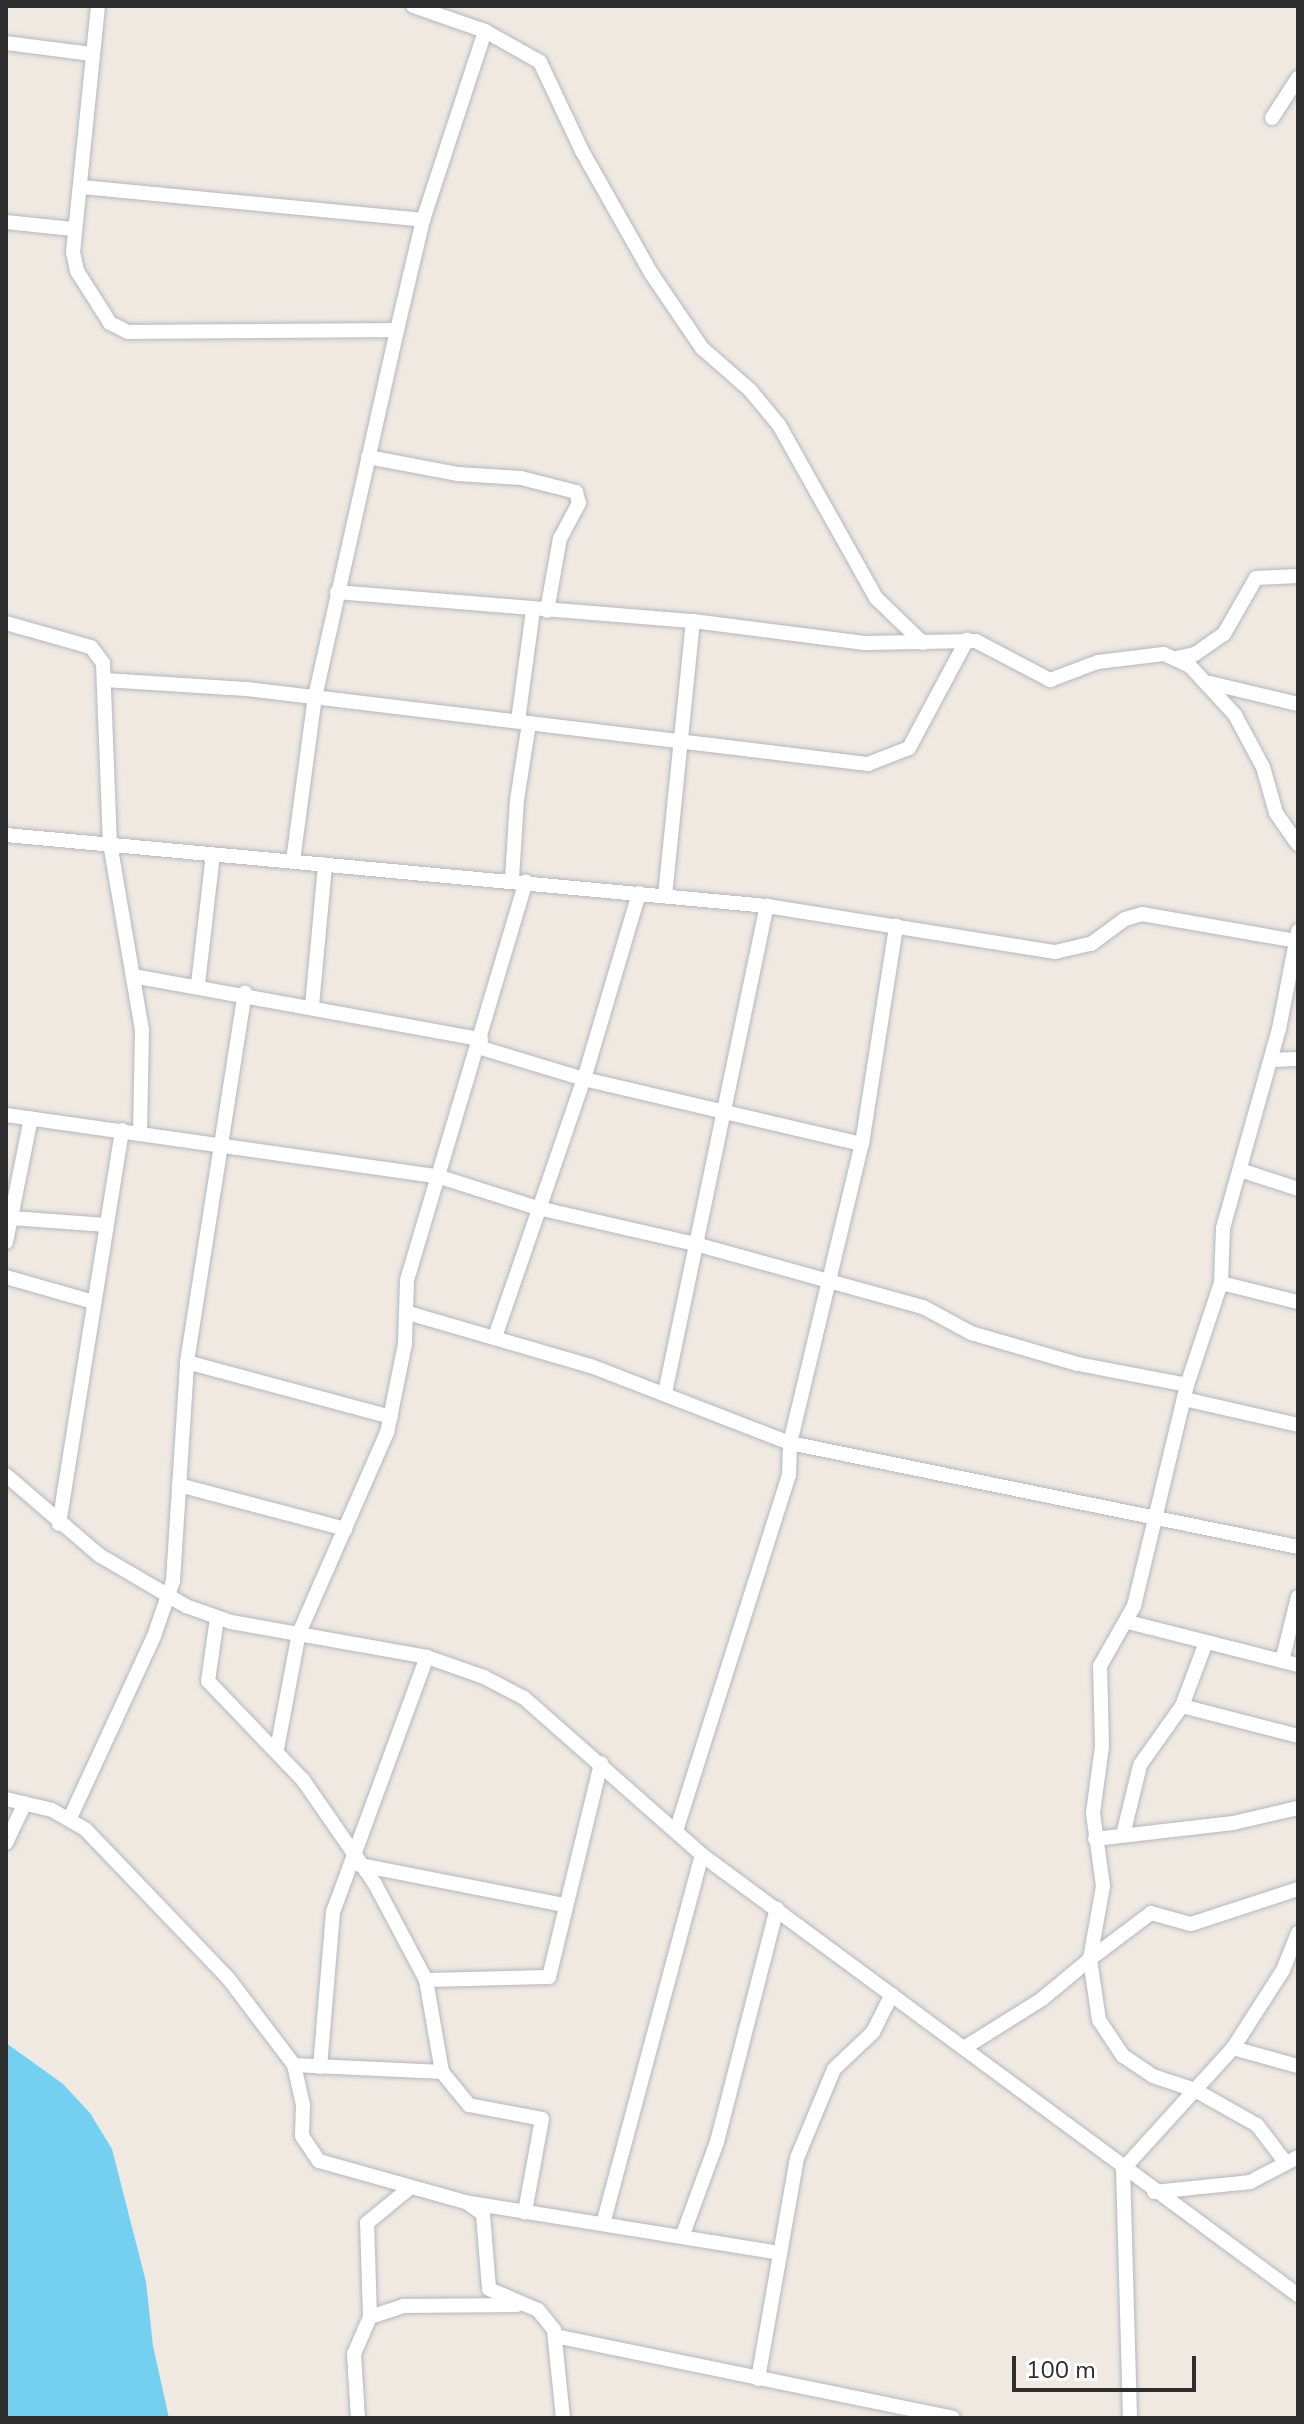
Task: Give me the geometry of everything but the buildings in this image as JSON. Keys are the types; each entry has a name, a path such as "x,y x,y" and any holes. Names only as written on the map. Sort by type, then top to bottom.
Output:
{"street":[{"path":"98,6 82,187 73,229 77,271 117,330 397,330"},
{"path":"413,6 485,31 540,62 582,151 651,273 702,348 750,390 779,425 876,598 923,643"},
{"path":"458,21 462,6"},
{"path":"293,861 315,697 397,330 423,220 485,31"},
{"path":"6,43 92,54"},
{"path":"1272,118 1298,78"},
{"path":"82,187 423,220"},
{"path":"6,222 73,229"},
{"path":"277,1749 299,1633 391,1417 408,1313 407,1280 480,1043 519,880 524,722 540,610 560,538 579,503 576,492 521,478 458,474 368,457"},
{"path":"337,592 693,621 865,643 967,640 1050,680 1098,662 1145,653 1176,658 1195,654 1224,634 1256,578 1298,576"},
{"path":"665,896 684,743 693,621"},
{"path":"6,623 91,647 100,653 104,680 110,843 133,976 144,1071 140,1132"},
{"path":"104,680 315,697 809,760 868,764 893,757 920,732 946,672 967,640"},
{"path":"1176,658 1210,683 1256,750 1276,813 1298,844"},
{"path":"1210,683 1298,704"},
{"path":"6,835 519,880 767,906 1055,952 1091,944 1125,919 1142,914 1297,936 1271,1060 1223,1228 1221,1283 1186,1392 1128,1622 1106,1649 1100,1666 1102,1746 1093,1813 1103,1886 1090,1959 1099,2020 1109,2040 1145,2071 1195,2090 1257,2125 1292,2160 1227,2187 1154,2192"},
{"path":"198,984 213,855"},
{"path":"312,1006 325,865"},
{"path":"495,1337 584,1079 639,893"},
{"path":"665,1393 728,1111 767,906"},
{"path":"676,1831 783,1495 790,1443 862,1144 896,926"},
{"path":"133,976 245,993 480,1043 584,1079 862,1144"},
{"path":"70,1818 169,1599 187,1362 225,1144 245,993"},
{"path":"1271,1060 1298,1059"},
{"path":"6,1115 437,1176 538,1208 699,1245 923,1307 971,1333 1298,1425"},
{"path":"6,1242 31,1118"},
{"path":"59,1524 122,1130"},
{"path":"1240,1170 1298,1189"},
{"path":"11,1218 107,1225"},
{"path":"6,1277 94,1302"},
{"path":"1221,1283 1298,1302"},
{"path":"408,1313 495,1337 665,1393 790,1443 1155,1514 1298,1547"},
{"path":"187,1362 391,1417"},
{"path":"6,1475 59,1524 169,1599 217,1618 427,1657 524,1698 702,1855 1154,2192 1298,2295"},
{"path":"179,1485 345,1529"},
{"path":"1282,1661 1298,1597"},
{"path":"217,1618 208,1681 277,1749 323,1807 357,1861 426,1980 442,2072 469,2105 542,2119 525,2212"},
{"path":"1128,1622 1298,1665"},
{"path":"1123,1835 1140,1765 1182,1706 1206,1642"},
{"path":"320,2067 327,1942 427,1657"},
{"path":"1182,1706 1298,1736"},
{"path":"426,1980 549,1977 564,1905 601,1763"},
{"path":"6,1799 70,1818 210,1959 294,2065 308,2150 334,2167 466,2202 780,2253"},
{"path":"6,1843 25,1803"},
{"path":"1095,1839 1233,1823 1298,1808"},
{"path":"603,2224 702,1855"},
{"path":"357,1861 564,1905"},
{"path":"964,2048 1042,1999 1151,1913 1191,1924 1298,1889"},
{"path":"682,2237 718,2138 777,1909"},
{"path":"1130,2418 1123,2169 1233,2048 1283,1970 1298,1933"},
{"path":"758,2379 797,2158 834,2069 873,2032 892,1994"},
{"path":"1233,2048 1298,2066"},
{"path":"294,2065 442,2072"},
{"path":"358,2418 354,2354 370,2317 367,2223 411,2187"},
{"path":"466,2202 487,2222 489,2289 529,2305 547,2319 555,2336 563,2418"},
{"path":"370,2317 403,2306 529,2305"},
{"path":"555,2336 953,2418"}],"water":[{"path":"6,2043 63,2084 90,2113 112,2149 146,2282 153,2346 169,2418 6,2418"}]}
